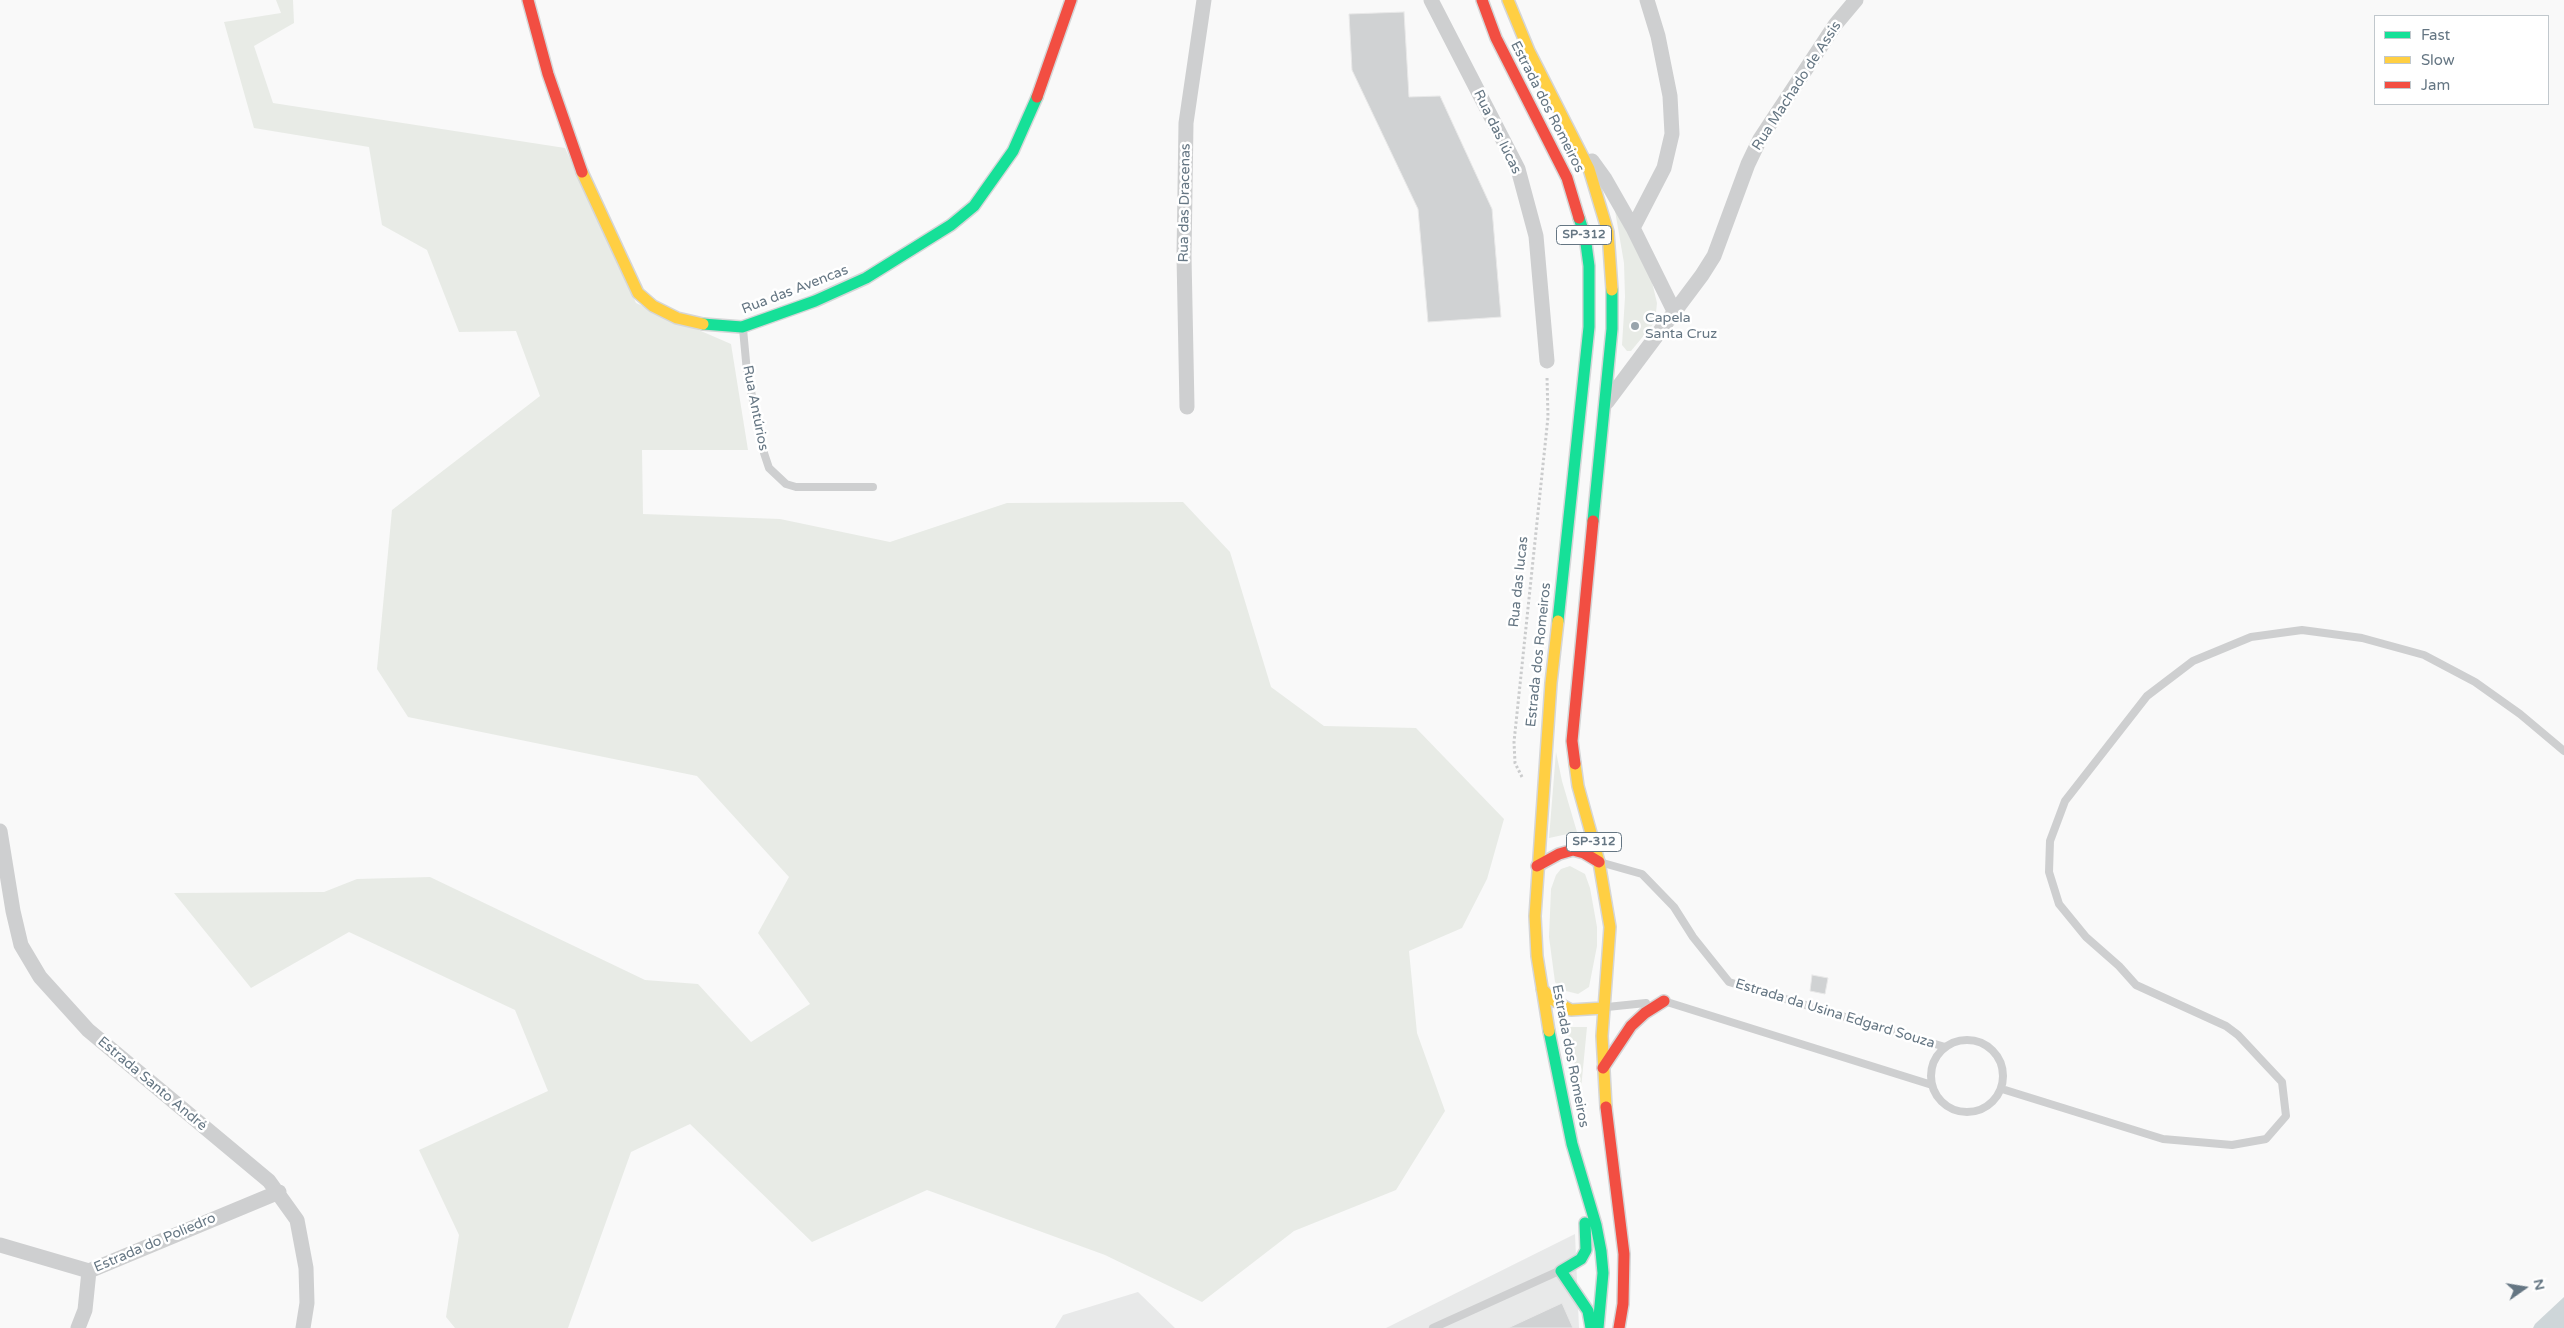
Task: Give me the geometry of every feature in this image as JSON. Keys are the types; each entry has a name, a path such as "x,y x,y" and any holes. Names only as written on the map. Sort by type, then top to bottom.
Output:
{"main road":[{"name":"Rua das Avencas","path":"528,0 548,74 580,169 638,293 653,306 677,318 704,324 742,327 815,301 866,278 951,225 974,206 1013,151 1038,95 1071,0"},
{"name":"Estrada dos Romeiros","path":"1482,0 1496,38 1567,178 1585,236 1589,266 1589,327 1551,682 1541,795 1535,936 1542,989 1572,1144 1596,1225 1601,1251 1603,1273 1598,1328"},
{"name":"Estrada dos Romeiros","path":"1508,0 1528,52 1576,140 1600,200 1608,232 1612,264 1612,321 1572,741 1578,786 1599,862 1610,928 1603,1008 1603,1068 1624,1254 1623,1304 1619,1328"},
{"path":"1537,866 1559,854 1573,850 1584,853 1599,862"},
{"path":"1542,989 1553,1000 1571,1010 1603,1008"},
{"path":"1603,1068 1631,1026 1645,1013 1664,1001"},
{"path":"1572,1144 1588,1241 1580,1259 1561,1270 1588,1311 1591,1328"}],"street":[{"name":"Rua das Dracenas","path":"1187,407 1184,256 1186,123 1204,0"},
{"name":"Rua das Iúcas","path":"1431,0 1518,169 1536,236 1547,361"},
{"path":"1633,228 1664,168 1672,134 1670,96 1658,36 1646,0"},
{"name":"Rua Machado de Assis","path":"1605,404 1702,276 1714,256 1748,164 1760,139 1834,25 1856,0"},
{"path":"1576,140 1605,179 1633,228 1674,311"},
{"name":"Estrada Santo André","path":"0,831 12,911 21,944 40,977 88,1030 269,1181 279,1192 297,1220 302,1244 307,1303 303,1328"},
{"name":"Estrada do Poliedro","path":"0,1245 89,1271 279,1192"},
{"path":"78,1328 85,1310 89,1271"}],"lane":[{"name":"Rua Antúrios","path":"742,327 747,372 764,453 769,468 786,484 796,487 873,487"},
{"path":"2002,1089 2163,1139 2232,1145 2266,1139 2286,1116 2282,1082 2238,1035 2226,1026 2136,985 2119,966 2086,937 2059,904 2048,872 2050,841 2065,801 2147,696 2193,661 2252,637 2302,630 2362,638 2424,656 2475,682 2520,714 2564,751"},
{"name":"Estrada da Usina Edgard Souza","path":"1599,862 1642,874 1674,907 1693,937 1729,982 1945,1047"},
{"path":"1603,1008 1664,1001 1932,1084"},
{"path":"1964,1040 1975,1040 1993,1050 2003,1068 2002,1089 1997,1098 1981,1111 1960,1112 1942,1103 1932,1084 1933,1064 1945,1047 1964,1040"},
{"path":"1433,1328 1561,1270"}],"path":[{"name":"Rua das Iucas","path":"1541,795 1525,782 1515,763 1514,742 1548,417 1547,361"}],"shaded area":[{"path":"276,0 293,0 294,23 254,46 273,103 565,148 636,303 731,344 748,450 642,450 643,514 780,519 890,542 1007,503 1183,502 1230,552 1271,687 1324,726 1416,728 1504,819 1487,879 1462,928 1409,951 1417,1033 1445,1111 1396,1190 1294,1231 1202,1302 1105,1255 927,1190 812,1242 690,1124 631,1152 568,1328 455,1328 446,1317 459,1235 419,1150 548,1091 515,1010 349,932 251,988 174,893 324,892 357,879 430,877 645,980 698,984 751,1042 810,1004 758,933 789,877 697,776 408,717 377,669 392,510 540,396 516,331 459,332 427,250 382,225 369,147 254,128 224,22 281,13"},
{"path":"1613,199 1652,282 1657,303 1655,322 1631,351 1627,351 1622,345 1625,297 1624,263"},
{"path":"1556,752 1562,781 1577,832 1549,838"},
{"path":"1570,866 1585,874 1590,888 1597,927 1597,946 1589,987 1578,994 1562,990 1555,982 1549,937 1551,889 1556,875 1561,869"},
{"path":"1565,1027 1587,1027 1581,1089"},
{"path":"1575,1234 1579,1328 1386,1328"},
{"path":"1138,1292 1175,1328 1055,1328 1063,1315"},
{"path":"2564,1297 2564,1328 2533,1328 2535,1324"}],"building":[{"path":"1404,12 1409,97 1440,96 1492,209 1501,317 1428,322 1418,209 1352,70 1349,14"},
{"path":"1812,975 1828,978 1825,994 1810,991"},
{"path":"1562,1303 1573,1328 1508,1328"}],"traffic: fast":[{"path":"703,324 742,327 815,301 866,278 951,225 974,206 1013,151 1037,97"},
{"path":"1558,621 1589,327 1589,266 1585,236 1579,218"},
{"path":"1593,521 1612,329 1612,290"},
{"path":"1549,1031 1572,1144 1596,1225 1601,1251 1603,1273 1598,1328"},
{"path":"1585,1223 1586,1250 1581,1259 1561,1271 1588,1311 1591,1328"}],"traffic: slow":[{"path":"1508,0 1529,51 1589,169 1608,232 1612,290"},
{"path":"582,172 638,293 653,306 677,318 703,324"},
{"path":"1549,1031 1537,956 1535,916 1551,683 1558,621"},
{"path":"1575,764 1578,786 1599,862 1610,927 1602,1036 1606,1107"},
{"path":"1542,989 1553,1000 1571,1010 1603,1008"}],"traffic: jam":[{"path":"528,0 548,74 582,172"},
{"path":"1037,97 1071,0"},
{"path":"1482,0 1496,38 1567,178 1579,218"},
{"path":"1575,764 1572,741 1593,521"},
{"path":"1537,866 1559,854 1573,850 1584,853 1599,862"},
{"path":"1603,1068 1631,1026 1645,1013 1664,1001"},
{"path":"1606,1107 1624,1254 1623,1304 1619,1328"}],"place":[{"name":"Capela Santa Cruz","path":"1635,326"}]}
